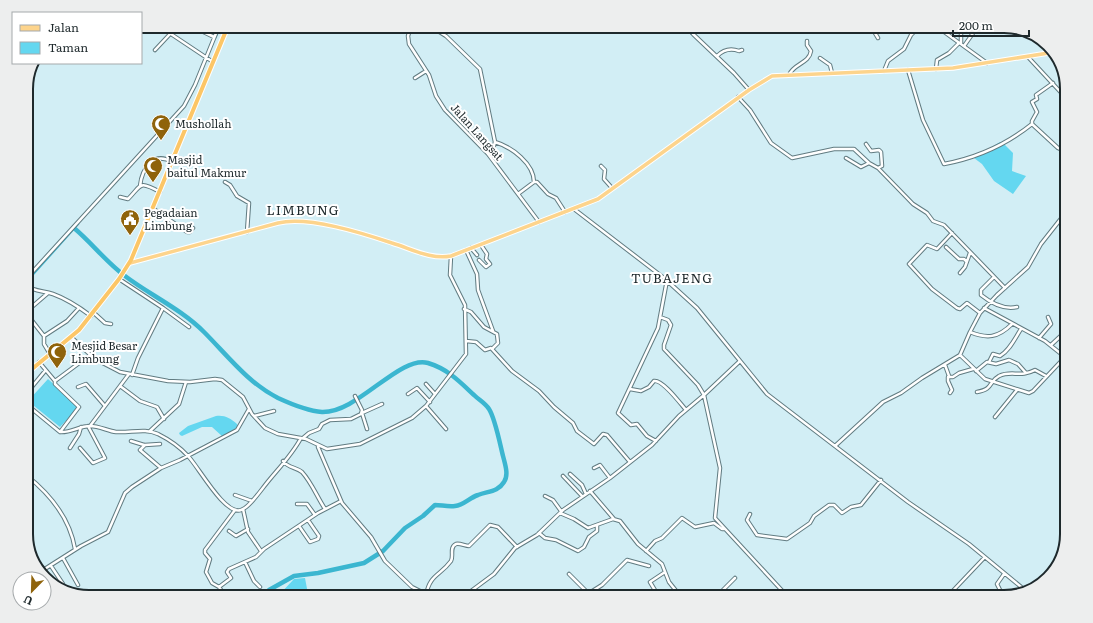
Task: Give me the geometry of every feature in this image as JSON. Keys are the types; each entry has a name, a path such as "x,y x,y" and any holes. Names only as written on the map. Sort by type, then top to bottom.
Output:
{"highway":[{"path":"33,368 72,338 92,315 130,263 154,208 212,61 225,33"}],"main road":[{"path":"130,263 282,222 307,222 386,241 427,255 443,258 481,245 598,199 749,90 768,78 789,75 936,69 1047,53"}],"street":[{"path":"206,33 214,37"},
{"path":"33,271 184,106 191,95 216,33"},
{"name":"Jalan Langsat","path":"409,33 408,42 426,71 436,96 448,114 488,154 539,222"},
{"path":"441,33 481,70 495,142 493,149 488,154"},
{"path":"692,33 717,56 749,90"},
{"path":"875,33 878,38"},
{"path":"884,71 886,63 902,51 911,35 914,33"},
{"path":"945,33 987,63"},
{"path":"960,33 961,45"},
{"path":"936,69 937,60 961,45 972,33"},
{"path":"155,50 170,34 212,61"},
{"path":"789,75 792,68 806,60 809,56 811,51 807,45 807,41"},
{"path":"717,56 722,52 732,49 739,51 742,50"},
{"path":"1028,57 1060,91"},
{"path":"820,58 830,65 832,73"},
{"path":"908,70 922,120 944,164 963,159 1004,143 1019,134 1032,124 1032,121 1037,114 1032,102 1037,99 1036,95 1053,83"},
{"path":"415,78 426,71"},
{"path":"738,98 750,110 771,143 792,158 834,148 849,148 856,150 869,163 878,168 913,204 927,213 935,222 944,225 1005,288"},
{"path":"1032,124 1060,150"},
{"path":"495,142 523,160 533,172 534,182"},
{"path":"866,144 871,151 879,150 882,152 882,166 878,168"},
{"path":"120,197 128,200 140,186 145,170 156,159 164,158 172,162"},
{"path":"846,158 861,167 869,163"},
{"path":"601,166 605,170 604,178 612,188"},
{"path":"225,182 230,185 237,196 249,203 247,232"},
{"path":"518,194 534,182"},
{"path":"534,182 538,182 548,194 556,198 565,212"},
{"path":"140,186 150,186 160,192"},
{"path":"154,208 187,232 190,232 193,228"},
{"path":"574,209 667,280 703,313 767,394 1021,587"},
{"path":"835,446 883,402 901,393 922,378 960,355 980,313 1028,267 1041,244 1060,220"},
{"path":"952,233 937,249 927,245 909,264 932,289 957,308 960,309 966,303 980,313"},
{"path":"479,260 486,267 490,264 486,259 487,254 481,245"},
{"path":"946,247 959,259 962,258 966,261"},
{"path":"471,248 477,256"},
{"path":"466,250 477,274 478,290 493,331 498,336 498,343 492,348 489,347 485,350 476,342 466,341"},
{"path":"960,272 965,267 970,253"},
{"path":"72,338 90,355 109,368 130,374 159,380 186,382 215,379 222,380 243,397 254,416 271,431 302,438 318,446 335,449 360,444 408,420 426,406 448,375 466,354 465,305 450,275 451,256"},
{"path":"121,277 189,327"},
{"path":"994,277 980,290 981,294 990,302 1005,308 1017,307"},
{"path":"656,441 647,436 637,423 631,425 618,414 620,404 630,389 650,342 657,331 667,280"},
{"path":"33,290 48,292 68,300 105,323 111,324"},
{"path":"33,306 48,292"},
{"path":"44,336 67,321 79,308"},
{"path":"89,426 130,374 163,308"},
{"path":"984,308 1051,345 1060,353"},
{"path":"464,309 471,312 484,328 493,331"},
{"path":"660,317 668,320 671,324 664,348 698,385 704,395 720,468 714,517 782,590"},
{"path":"1039,338 1050,326 1048,317"},
{"path":"33,322 44,336 44,344 50,355"},
{"path":"970,332 980,336 989,337 1000,333 1012,324"},
{"path":"949,376 953,377 959,373 974,370 989,362 993,354 1000,356 1013,343 1021,329"},
{"path":"1051,345 1060,337"},
{"path":"492,348 512,371 539,391 573,423 577,431 594,444 603,434 607,434 630,462"},
{"path":"55,381 90,355"},
{"path":"960,355 974,370 992,383 1031,393 1060,361"},
{"path":"989,362 996,364 1006,360 1014,362 1026,373"},
{"path":"472,590 499,570 517,547 539,533 560,512 610,478 656,441 686,410 740,361"},
{"path":"39,362 45,371 55,381 55,384 79,407 60,432"},
{"path":"945,365 949,376 947,379 952,390 950,393"},
{"path":"977,392 986,390 998,377 1005,374 1018,374 1022,376 1035,370 1046,376"},
{"path":"33,386 45,371"},
{"path":"630,389 641,391 648,387 654,380 657,380 662,383 686,410"},
{"path":"150,431 179,404 186,382"},
{"path":"78,387 83,384 88,385 105,406"},
{"path":"426,384 435,394"},
{"path":"120,386 140,401 156,407 164,418"},
{"path":"408,394 417,388 430,402"},
{"path":"995,417 1017,390"},
{"path":"356,396 367,429"},
{"path":"60,432 89,426 118,432 150,431 172,441 188,456 219,498 235,510 243,509 252,501 283,462 294,451 302,438 319,429 322,424 330,420 351,419 382,404"},
{"path":"426,406 446,429"},
{"path":"46,569 76,549 108,532 126,492 161,468 188,456 237,430 249,409"},
{"path":"33,410 60,432"},
{"path":"254,416 274,411"},
{"path":"80,448 93,463 104,459 89,426"},
{"path":"70,448 79,434 81,427"},
{"path":"131,441 145,445 160,444"},
{"path":"145,445 140,448 140,451 161,468"},
{"path":"318,446 341,501 371,537 390,568 409,585 418,590"},
{"path":"283,462 302,473 311,484 314,492 325,509"},
{"path":"594,468 600,465 610,478"},
{"path":"570,474 582,485 586,494"},
{"path":"563,476 582,496"},
{"path":"750,514 747,520 757,535 787,539 810,523 814,516 830,505 834,505 842,512 851,507 859,506 867,499 881,480"},
{"path":"33,481 41,488 65,518 76,549"},
{"path":"590,491 614,519 620,521 634,539 660,562 669,582 675,590"},
{"path":"235,495 252,501"},
{"path":"545,496 553,500 560,512 574,519 586,528 597,526 614,519"},
{"path":"219,587 231,578 227,572 230,569 258,556 261,551 315,515 341,501"},
{"path":"297,504 307,504 315,515"},
{"path":"243,509 251,537 261,551"},
{"path":"221,590 212,583 206,572 210,559 205,554 205,550 235,510"},
{"path":"646,550 655,541 662,538 665,533 682,518 695,527 714,523 722,529 724,528"},
{"path":"299,526 310,542 318,539 319,536 308,520"},
{"path":"428,590 431,580 445,568 452,559 454,546 458,543 468,546 490,525 498,527 517,547"},
{"path":"539,533 545,538 556,540 578,551 584,547 589,537 597,531 597,526"},
{"path":"229,531 236,536 248,529"},
{"path":"62,558 78,585"},
{"path":"953,590 984,558"},
{"path":"593,590 602,585 627,560 649,566"},
{"path":"245,562 253,579 260,587"},
{"path":"51,566 63,584"},
{"path":"655,590 650,582 665,572"},
{"path":"569,574 585,590"},
{"path":"1000,590 997,584 1004,574"},
{"path":"723,590 734,578"}],"green space":[{"path":"1000,142 1013,153 1012,171 1026,176 1013,194 994,181 982,164 974,158"},
{"path":"48,379 79,407 60,427 33,405 33,396"},
{"path":"216,416 222,416 230,419 237,424 238,427 223,437 212,427 202,427 182,436 179,433 188,426"},
{"path":"305,578 307,590 284,590 294,579"}],"waterway":[{"path":"215,38 218,33"},
{"path":"33,274 78,224"},
{"path":"74,228 118,271 185,316 204,332 247,377 267,392 278,398 299,407 311,410 322,412 336,410 350,404 404,367 417,363 428,363 453,376 489,409 497,431 506,469 505,479 499,488 475,496 458,505 435,505 423,516 405,528 383,551 364,563 318,573 294,576 269,590"}],"place":[{"name":"Mushollah","path":"161,141"},
{"name":"Masjid baitul Makmur","path":"153,183"},
{"name":"Pegadaian Limbung","path":"130,236"},
{"name":"Mesjid Besar Limbung","path":"57,369"}],"district":[{"name":"LIMBUNG","path":"303,210"},
{"name":"TUBAJENG","path":"672,278"}]}
